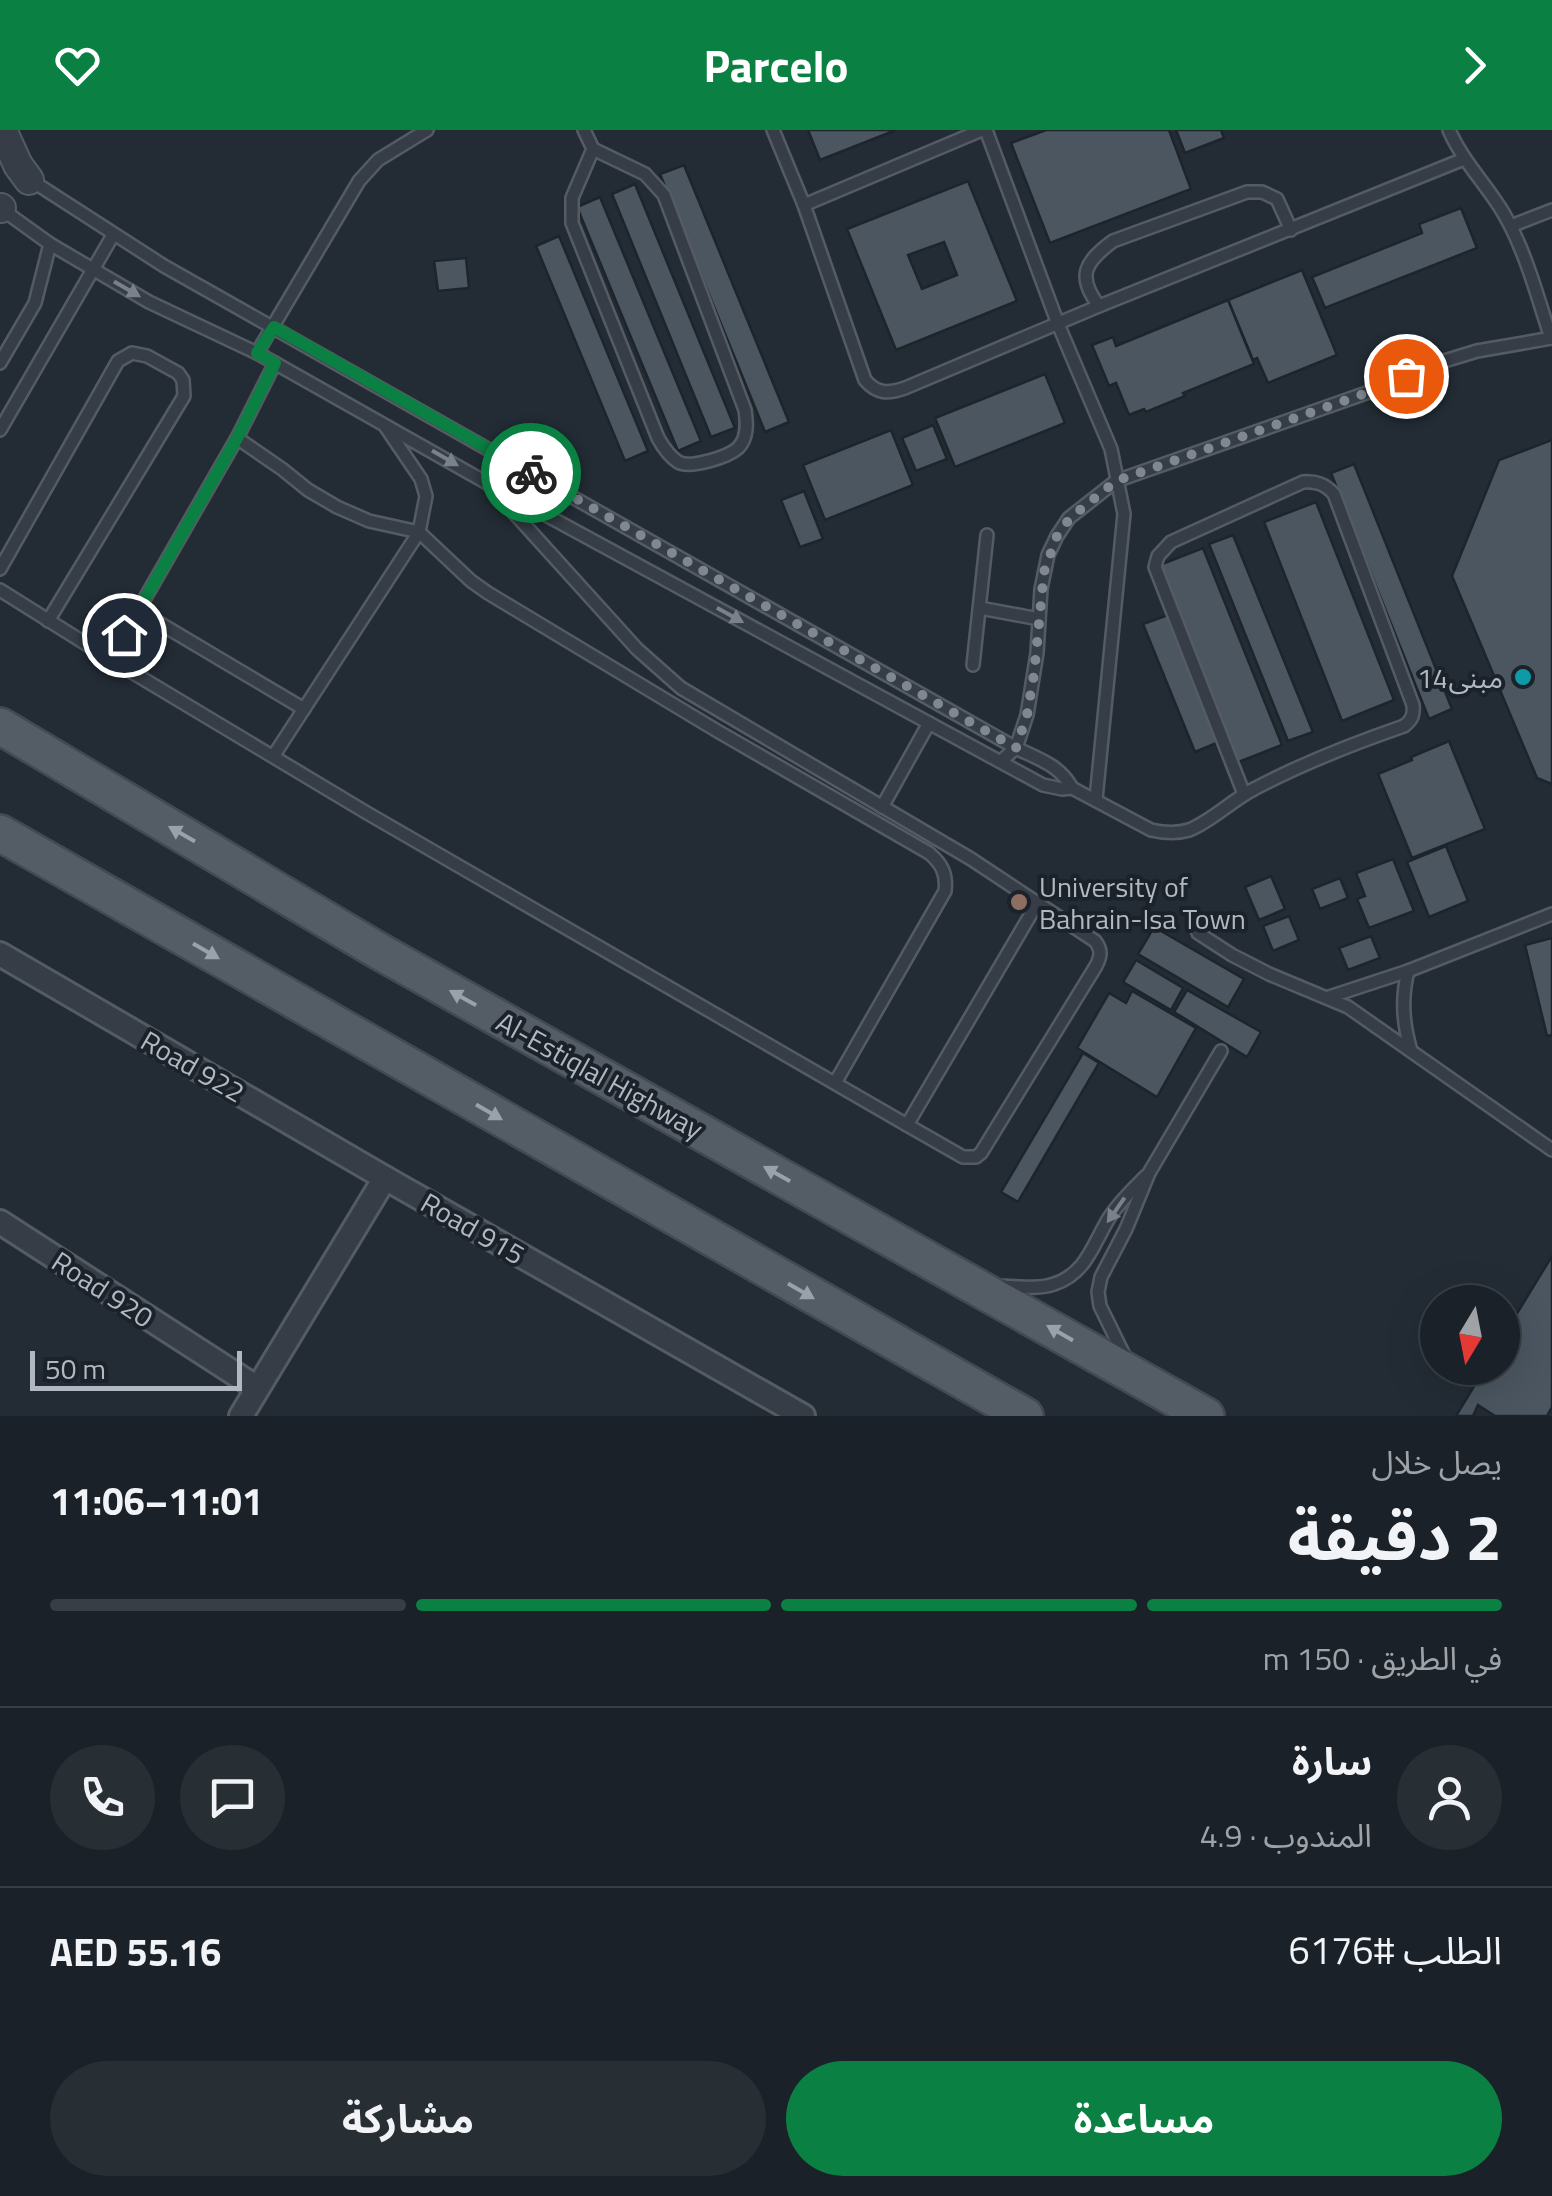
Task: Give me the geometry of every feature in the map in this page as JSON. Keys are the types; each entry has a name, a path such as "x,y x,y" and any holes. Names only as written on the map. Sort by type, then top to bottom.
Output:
{"main road":[{"name":"Al-Estiqlal Highway","path":"0,726 378,950 1206,1416"},
{"path":"0,833 1024,1416"}],"street":[{"path":"2,130 18,165 30,180"},
{"name":"Road 922","path":"0,954 385,1178"},
{"path":"241,1416 385,1178"},
{"name":"Road 915","path":"385,1178 803,1416"},
{"name":"Road 920","path":"0,1222 257,1388"}],"lane":[{"path":"257,353 359,181 378,160 427,130"},
{"path":"584,130 593,148 646,174 664,195 745,410 745,435 737,449 686,465 677,462 658,438 572,223 572,198 593,148"},
{"path":"773,130 865,380 872,389 883,392 905,388 1464,159"},
{"path":"804,206 984,130 1110,448 1124,514 1096,799"},
{"path":"1001,761 1016,748 1030,701 1044,572 1057,536 1070,518 1116,481 1372,391 1441,362 1496,347 1552,338 1511,226 1464,159 1449,130"},
{"path":"0,163 112,235 1054,766 1072,788"},
{"path":"1099,306 1088,291 1087,268 1112,241 1246,192 1262,192 1277,199 1291,230"},
{"path":"0,208 50,244 149,302 257,353 929,723 1043,784 1072,788 1151,830 1165,833 1192,829 1244,794 1308,762 1411,721 1413,705 1334,494 1328,488 1312,481 1303,482 1170,542 1158,556 1155,567 1244,794"},
{"path":"1511,226 1552,210"},
{"path":"0,430 112,235"},
{"path":"0,363 35,303 50,244"},
{"path":"0,569 118,361 132,353 140,354 178,373 184,396 48,621"},
{"path":"110,659 237,438 275,363"},
{"path":"274,755 420,532 426,496 421,479 383,422"},
{"path":"237,438 338,508 369,521 420,532 488,593 937,860 944,870 945,891 834,1083"},
{"path":"0,590 368,813 906,1125 963,1157 976,1157 1096,966 1100,949 1095,941 1038,902 680,688 637,649 486,482"},
{"path":"973,666 987,536"},
{"path":"980,608 1039,619"},
{"path":"139,611 304,709"},
{"path":"882,807 929,723"},
{"path":"906,1125 1038,902"},
{"path":"1329,997 1408,971 1552,914"},
{"path":"1198,932 1269,974 1329,997 1364,1017 1552,1150"},
{"path":"1408,971 1402,993 1404,1028 1411,1052"},
{"path":"1135,1376 1100,1306 1100,1277 1135,1210 1149,1173 1221,1050"},
{"path":"974,1285 1042,1287 1071,1276 1082,1266 1118,1205 1149,1173"},
{"path":"1098,1238 1115,1248"}],"building":[{"path":"808,130 896,130 820,160"},
{"path":"1046,130 1169,130 1191,189 1050,243 1011,143"},
{"path":"1176,130 1221,130 1224,138 1185,153"},
{"path":"684,165 789,422 765,432 660,174"},
{"path":"968,181 1017,301 896,350 847,229","holes":["944,242 957,275 922,289 908,255"]},
{"path":"635,184 735,428 711,437 612,194"},
{"path":"600,197 701,441 678,451 577,207"},
{"path":"1461,208 1477,248 1325,308 1312,277 1422,233 1419,224"},
{"path":"559,236 648,451 625,461 536,246"},
{"path":"466,258 469,288 438,291 434,261"},
{"path":"1302,270 1337,355 1268,383 1257,358 1253,360 1228,300"},
{"path":"1228,300 1254,364 1146,412 1144,409 1129,415 1116,383 1109,386 1092,345 1113,337 1116,346"},
{"path":"1045,374 1065,423 955,467 935,418"},
{"path":"933,425 947,459 916,471 902,438"},
{"path":"891,430 913,485 825,520 803,465"},
{"name":"مبنى14","path":"1552,440 1552,784 1537,778 1452,576 1499,460"},
{"path":"1354,464 1452,709 1429,719 1331,473"},
{"path":"804,491 823,539 800,547 781,500"},
{"path":"1316,502 1394,700 1342,721 1264,522"},
{"path":"1233,535 1313,732 1288,741 1209,544"},
{"path":"1203,548 1282,745 1236,763 1157,566"},
{"path":"1168,615 1219,742 1195,752 1143,624"},
{"path":"1449,741 1485,829 1412,858 1378,774"},
{"path":"1446,846 1468,901 1429,917 1407,862"},
{"path":"1393,859 1414,911 1369,928 1357,899 1365,896 1356,873"},
{"path":"1271,876 1285,909 1259,920 1245,887"},
{"path":"1340,878 1348,898 1320,909 1312,889"},
{"path":"1289,916 1299,940 1273,951 1263,926"},
{"path":"1154,927 1244,979 1228,1007 1138,954"},
{"path":"1371,936 1380,958 1348,970 1339,948"},
{"path":"1552,938 1552,1035 1547,1036 1525,945"},
{"path":"1136,960 1183,988 1171,1010 1123,982"},
{"path":"1187,990 1261,1032 1247,1057 1174,1012"},
{"path":"1132,991 1196,1028 1157,1097 1077,1048 1109,993 1126,1003"},
{"path":"1083,1053 1099,1063 1018,1202 1001,1192"},
{"path":"1552,1256 1552,1407 1547,1416 1495,1416 1478,1405 1473,1416 1456,1416 1475,1385 1520,1385 1520,1308"}],"way so far":[{"path":"531,473 1016,748 1034,674 1044,572 1057,536 1070,518 1116,481 1406,376"}],"place":[{"name":"مبنى14","path":"1523,677"},
{"name":"University of Bahrain-Isa Town","path":"1019,902"}],"route":[{"path":"124,635 237,438 275,363 257,353 274,327 531,473"}]}
